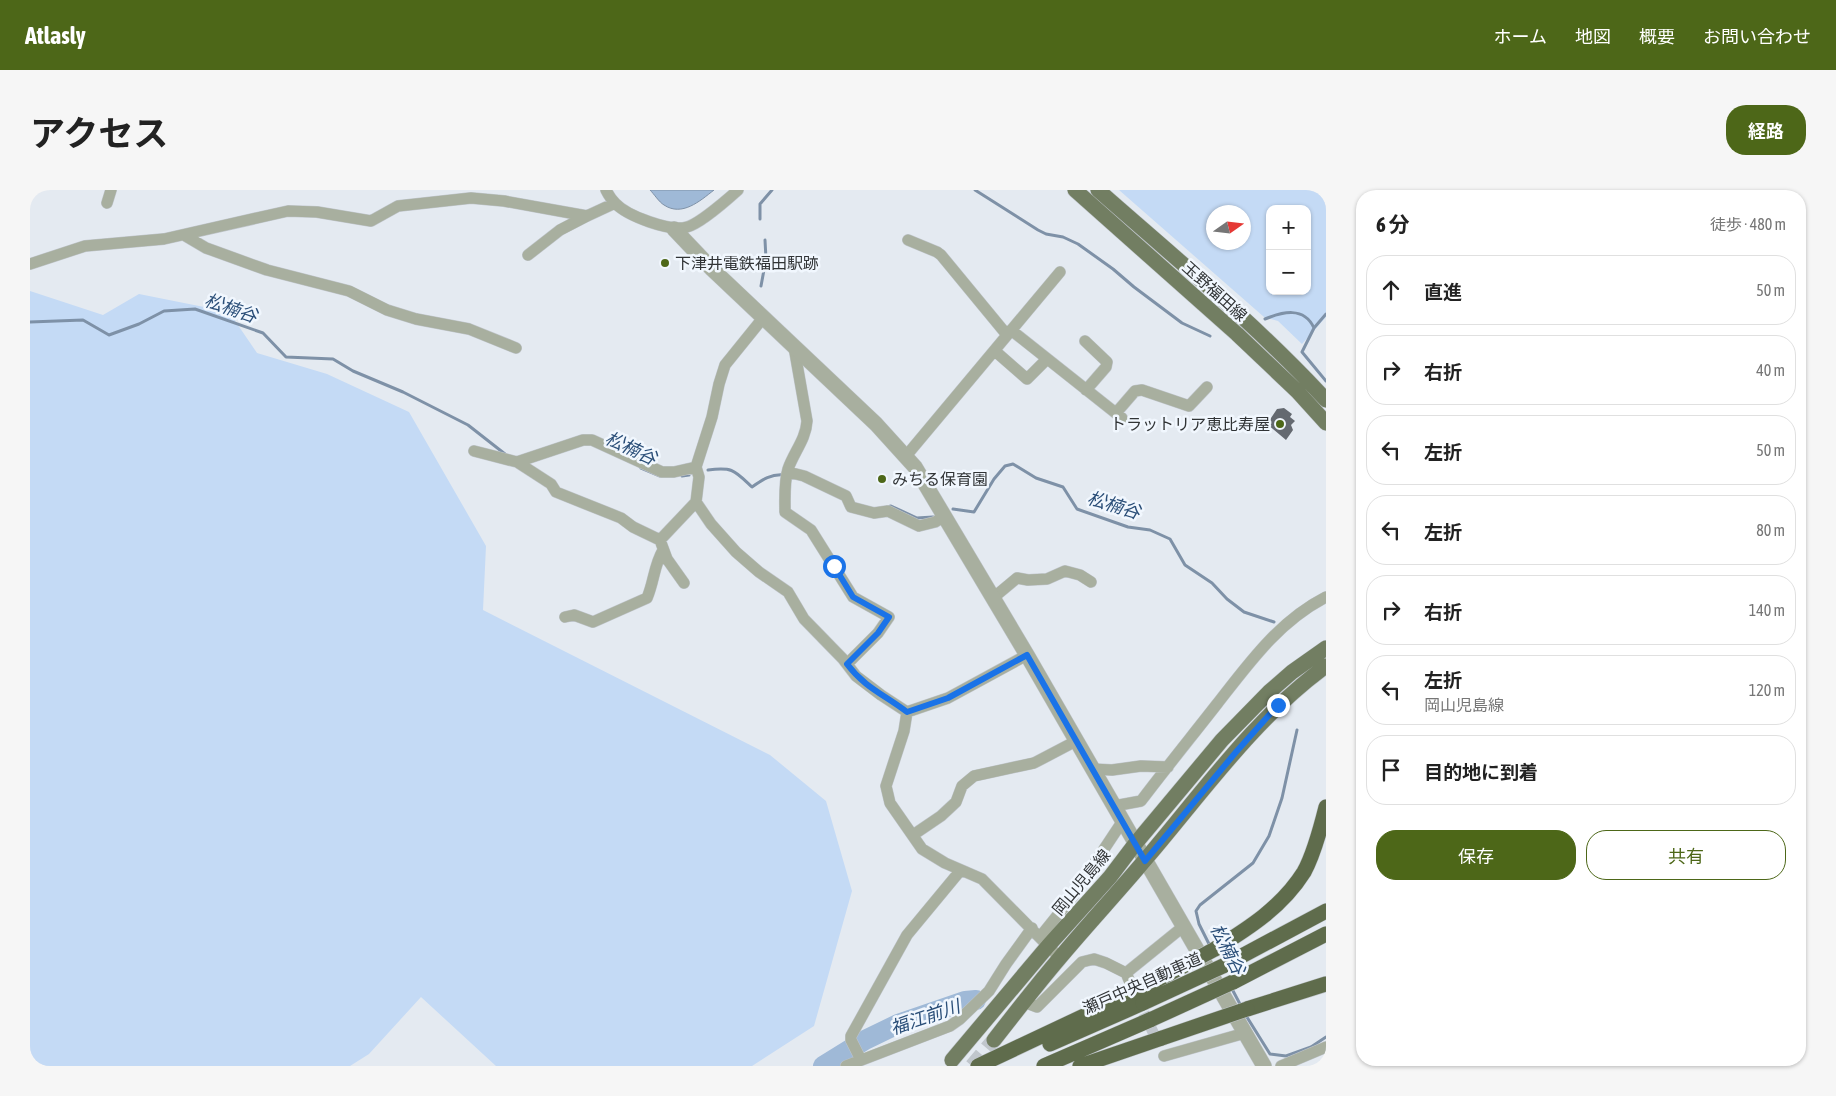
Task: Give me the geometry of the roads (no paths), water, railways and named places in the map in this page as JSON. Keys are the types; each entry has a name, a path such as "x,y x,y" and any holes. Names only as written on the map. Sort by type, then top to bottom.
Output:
{"highway":[{"path":"978,1066 1137,994 1251,927 1282,901 1304,871 1321,828 1326,807"},
{"name":"瀬戸中央自動車道","path":"996,1066 1137,994 1223,966 1326,910"},
{"path":"1044,1066 1233,982 1326,934"},
{"path":"1080,1066 1162,1051 1247,1009 1326,984"}],"main road":[{"name":"玉野福田線","path":"1075,190 1237,334 1297,391 1326,423"},
{"name":"玉野福田線","path":"1098,190 1248,323 1309,381 1326,400"},
{"name":"岡山児島線","path":"952,1060 1044,941 1110,877 1135,844 1222,740 1292,672 1326,648"},
{"name":"岡山児島線","path":"994,1040 1060,958 1145,861 1236,752 1278,705 1326,666"}],"street":[{"path":"107,203 111,190"},
{"path":"606,190 615,203 645,220 674,229 689,227 725,202 738,190"},
{"path":"30,264 85,246 164,239 288,211 317,212 371,221 398,206 471,198 504,201 588,216"},
{"path":"528,255 560,230 615,203"},
{"path":"674,229 712,269 876,424 915,467 1027,655 1264,1066"},
{"path":"184,235 206,248 268,270 349,291 387,310 416,319 469,330 516,348"},
{"path":"908,240 941,255 1009,332 1119,415 1135,391 1142,390 1190,406 1207,387"},
{"path":"906,456 1060,272"},
{"path":"566,617 574,616 593,622 647,598 651,590 661,545 696,502 699,477 696,467 712,417 725,365 763,318"},
{"path":"1085,341 1107,362 1106,367 1086,390"},
{"path":"794,347 807,421 806,431 788,472 785,488 785,512 811,530 853,597 889,617 878,633 847,664"},
{"path":"995,351 1027,379 1047,359"},
{"path":"517,462 583,440 592,440 662,472 674,472 696,467"},
{"path":"474,451 517,462 551,484 556,492 621,518 661,545 667,558 684,583"},
{"path":"788,472 804,476 846,496 851,506 874,513 888,511 919,526 935,522 945,516"},
{"path":"696,502 711,524 736,552 788,592 804,619 856,676 907,712"},
{"path":"993,598 1017,578 1028,580 1047,579 1065,571 1080,575 1092,582"},
{"path":"1114,806 1141,801 1249,664 1277,632 1296,616 1326,597"},
{"path":"907,712 948,698 1027,655"},
{"path":"907,712 904,731 886,786 890,803 922,849 960,871 982,879 1060,958"},
{"path":"913,835 941,816 956,802 962,786 974,776 1034,763 1076,741"},
{"path":"1092,769 1112,770 1141,766 1168,767"},
{"path":"1044,941 1122,822"},
{"path":"857,1052 851,1036 907,935 960,871"},
{"path":"1126,973 1184,926"},
{"path":"846,1066 857,1052 950,1026 960,1019 989,991 1032,928"},
{"path":"1024,1002 1037,1007 1082,962 1094,959 1126,973 1137,994"},
{"path":"1162,1051 1246,1033"},
{"path":"1281,1066 1326,1047"}],"waterway":[{"path":"760,219 760,204 772,190"},
{"path":"975,190 1038,230 1046,234 1063,237 1078,244 1182,323 1210,336"},
{"path":"761,286 766,259 765,240"},
{"name":"松楠谷","path":"30,322 83,320 109,335 139,324 164,311 195,309 263,333 286,357 333,359 353,371 403,392 468,425 505,454"},
{"path":"1265,319 1278,314 1292,313 1305,316 1310,321 1314,328 1302,352 1326,381"},
{"path":"1314,328 1326,314"},
{"name":"松楠谷","path":"953,509 974,512 994,479 1005,466 1013,464 1036,478 1063,487 1077,509 1128,527 1150,530 1170,539 1185,565 1212,583 1227,599 1244,612 1274,622"},
{"name":"松楠谷","path":"641,468 660,476"},
{"name":"松楠谷","path":"708,470 723,469 733,471 752,487 771,476 785,475"},
{"name":"松楠谷","path":"682,476 689,475"},
{"name":"松楠谷","path":"887,507 891,506 917,518 933,517"},
{"name":"松楠谷","path":"1210,946 1199,924 1196,911 1200,905 1253,863 1269,836 1282,798 1297,730"},
{"name":"松楠谷","path":"1231,987 1241,1006"},
{"name":"福江前川","path":"823,1066 865,1040 898,1024 965,1001 976,1000"},
{"name":"松楠谷","path":"1245,1014 1270,1054 1286,1056 1311,1047 1326,1037"}],"tunnel":[{"path":"1137,998 1159,1045"},
{"path":"972,1066 994,1040"}],"place":[{"name":"下津井電鉄福田駅跡","path":"665,263"},
{"name":"トラットリア恵比寿屋","path":"1280,424"},
{"name":"みちる保育園","path":"882,479"}]}
